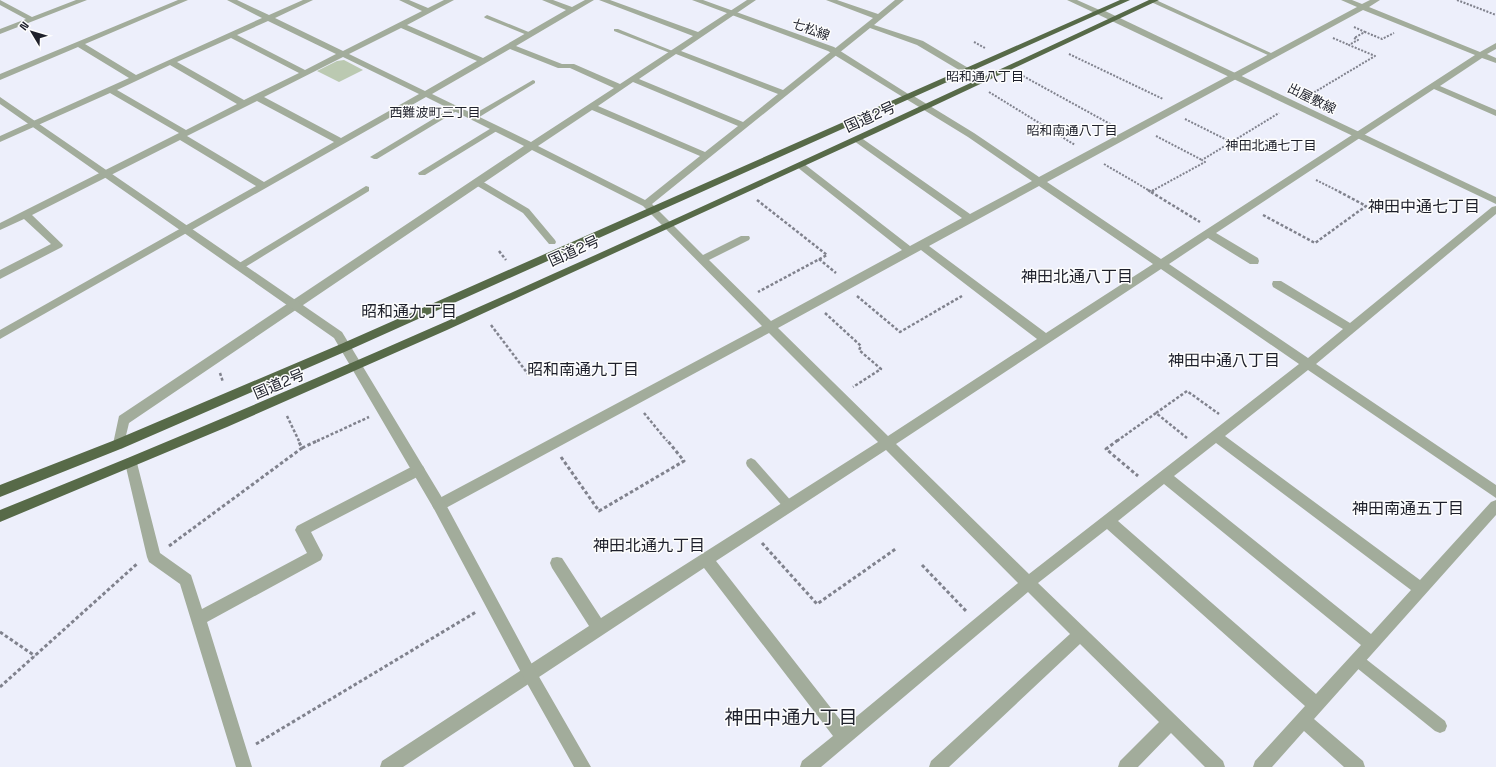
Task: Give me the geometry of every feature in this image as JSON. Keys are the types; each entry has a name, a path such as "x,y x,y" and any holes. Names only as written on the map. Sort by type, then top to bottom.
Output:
{"highway":[{"name":"国道2号","path":"0,491 119,444 345,347 649,208 909,97 1126,0"},
{"name":"国道2号","path":"0,516 131,464 357,366 928,107 1154,0"}],"street":[{"path":"0,32 83,0"},
{"path":"0,77 184,0"},
{"path":"232,0 473,117 649,208 888,442 1028,583 1217,767"},
{"path":"0,139 309,0"},
{"path":"403,0 428,11"},
{"path":"0,227 450,0"},
{"path":"546,0 572,10"},
{"path":"0,335 590,0"},
{"path":"603,0 698,35"},
{"name":"七松線","path":"696,0 836,51 909,97 928,107 1041,182 1496,492"},
{"path":"119,444 123,420 530,146 752,0"},
{"path":"830,0 879,17"},
{"path":"649,208 705,155 900,0"},
{"name":"出屋敷線","path":"1071,0 1116,18 1496,201"},
{"path":"1345,0 1496,61"},
{"path":"439,506 1376,0"},
{"path":"0,2 32,20"},
{"path":"401,25 483,61"},
{"path":"868,25 920,43 967,71"},
{"path":"231,35 305,73"},
{"path":"79,44 135,78"},
{"path":"388,767 529,673 888,442 1496,45"},
{"path":"510,46 561,66 571,66 620,87"},
{"path":"674,51 783,93"},
{"path":"170,62 244,104"},
{"path":"632,79 743,125"},
{"path":"1433,86 1496,113"},
{"path":"110,89 264,186"},
{"path":"257,97 341,142"},
{"path":"0,100 338,335 439,506 529,673 583,767"},
{"path":"591,106 705,155"},
{"path":"857,139 971,220"},
{"path":"800,165 911,252"},
{"path":"814,765 844,736 1028,583 1308,364 1496,209"},
{"path":"0,275 58,245 26,215"},
{"path":"1210,231 1254,261"},
{"path":"701,260 745,238"},
{"path":"922,246 1046,339"},
{"path":"1277,284 1350,328"},
{"path":"1215,436 1421,589"},
{"path":"131,464 153,554 186,580 242,760"},
{"path":"198,620 316,556 302,530 418,470"},
{"path":"1164,476 1371,644"},
{"path":"1261,767 1496,506"},
{"path":"1108,521 1317,706"},
{"path":"706,560 844,736"},
{"path":"557,563 599,628"},
{"path":"936,767 1080,634"},
{"path":"1303,720 1357,767"},
{"path":"1126,767 1170,722"}],"lane":[{"path":"1154,0 1272,56"},
{"path":"487,17 529,34"},
{"path":"616,30 674,51"},
{"path":"473,117 533,82"},
{"path":"374,157 456,109"},
{"path":"422,173 496,129"},
{"path":"477,182 526,211 552,242"},
{"path":"239,267 366,189"},
{"path":"751,463 789,506"},
{"path":"1357,660 1440,726"}],"path":[{"path":"1458,0 1496,14"},
{"path":"1303,100 1375,56 1349,45 1358,40 1354,38 1365,32 1382,39 1408,26"},
{"path":"974,42 988,50"},
{"path":"1066,53 1127,81 1231,142"},
{"path":"1021,75 1129,134"},
{"path":"1141,127 1202,160"},
{"path":"1248,207 1315,243 1366,206 1301,172"},
{"path":"1151,192 1210,231"},
{"path":"742,300 827,255 757,199"},
{"path":"846,287 900,332 977,287"},
{"path":"815,304 861,346 859,350 881,369 840,396"},
{"path":"491,325 528,374"},
{"path":"1151,486 1106,449 1187,391 1231,423"},
{"path":"552,445 599,511 684,461 634,400"},
{"path":"0,687 153,554 302,448 383,410"},
{"path":"1156,413 1200,448"},
{"path":"287,416 302,448"},
{"path":"751,530 817,604 897,548"},
{"path":"922,565 979,624"},
{"path":"242,760 491,602"},
{"path":"0,632 35,656"}],"green space":[{"path":"344,60 363,70 339,82 317,71 337,61"}],"district":[{"name":"昭和通八丁目","path":"985,76"},
{"name":"西難波町三丁目","path":"435,112"},
{"name":"昭和南通八丁目","path":"1072,130"},
{"name":"神田北通七丁目","path":"1271,145"},
{"name":"神田中通七丁目","path":"1424,206"},
{"name":"神田北通八丁目","path":"1077,276"},
{"name":"昭和通九丁目","path":"409,311"},
{"name":"神田中通八丁目","path":"1224,360"},
{"name":"昭和南通九丁目","path":"583,369"},
{"name":"神田南通五丁目","path":"1408,508"},
{"name":"神田北通九丁目","path":"649,545"},
{"name":"神田中通九丁目","path":"791,717"}]}
